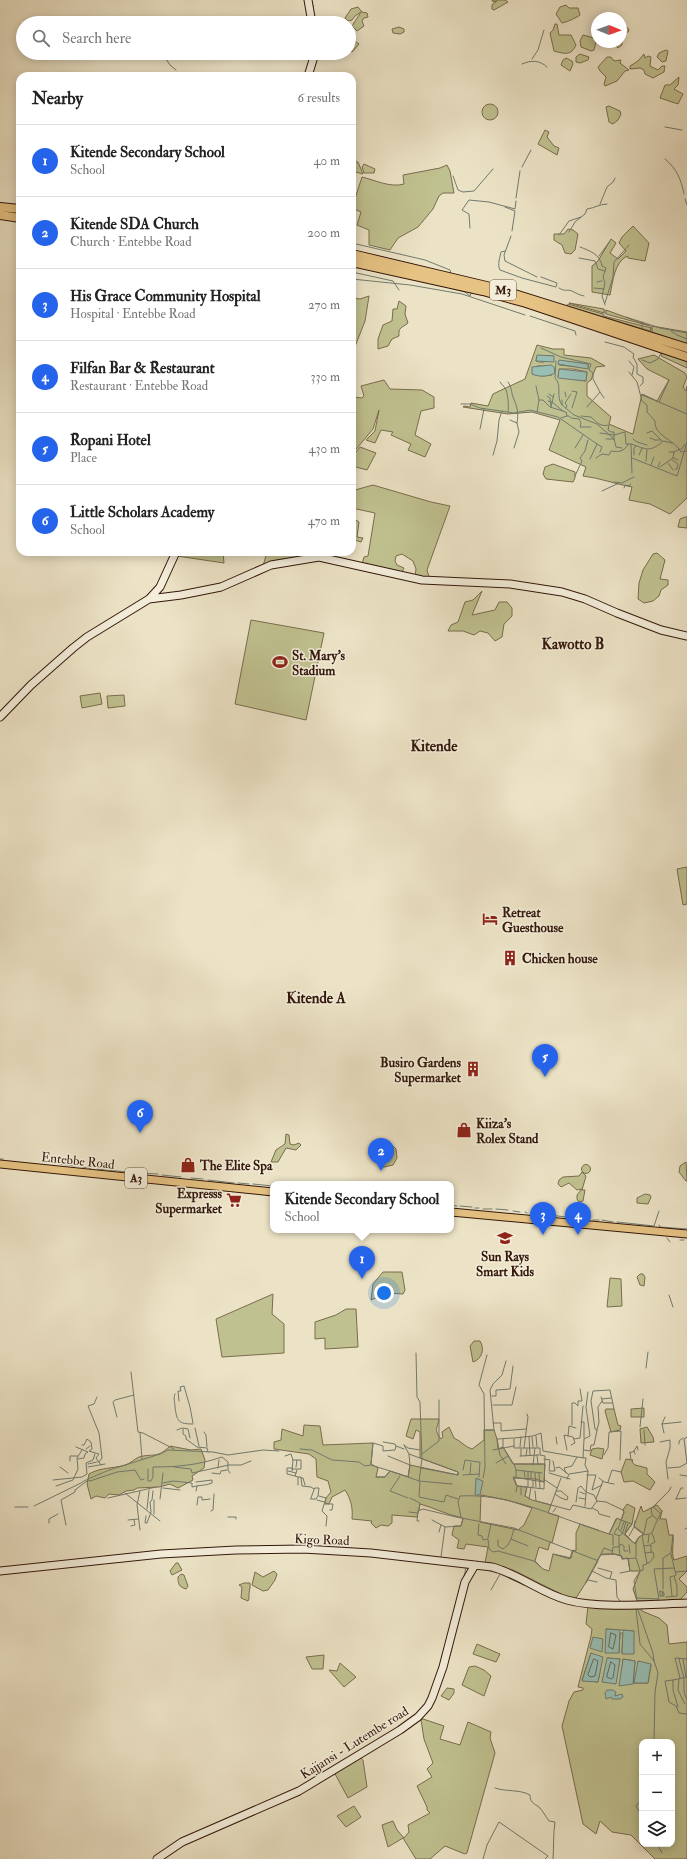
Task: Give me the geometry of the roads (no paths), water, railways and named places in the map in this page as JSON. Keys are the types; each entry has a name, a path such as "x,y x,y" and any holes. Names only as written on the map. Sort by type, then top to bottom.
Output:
{"highway":[{"path":"0,207 16,209"},
{"path":"0,215 16,217"},
{"name":"M3","path":"356,255 495,288 687,348"},
{"name":"M3","path":"356,263 483,291 526,303 687,357"}],"main road":[{"name":"Entebbe Road","path":"0,1164 270,1192"},
{"path":"454,1212 687,1234"}],"street":[{"path":"308,0 311,16"},
{"path":"309,72 313,60"},
{"path":"0,717 31,684 72,648 87,637 149,599 160,587 174,556"},
{"path":"149,599 181,595 221,587 257,570 280,562 319,557 422,580 510,584 562,592 585,598 617,613 661,630 687,636"},
{"name":"Kigo Road","path":"0,1571 162,1554 236,1550 326,1550 374,1553 475,1565 507,1571 567,1600 588,1603 686,1603"},
{"name":"Kajjansi - Lutembe road","path":"156,1859 182,1842 300,1791 400,1730 418,1717 428,1706 432,1698 443,1667 465,1582 475,1565"}],"water":[{"path":"537,355 554,356 554,362 536,361"},
{"path":"559,360 588,364 588,369 558,364"},
{"path":"551,365 554,367 555,373 553,374 537,376 532,374 532,367"},
{"path":"559,369 587,372 586,381 558,378"},
{"path":"476,1478 483,1481 480,1495 475,1495"},
{"path":"606,1629 620,1630 619,1653 605,1653"},
{"path":"623,1630 634,1631 634,1654 622,1654"},
{"path":"593,1637 603,1639 602,1652 590,1648"},
{"path":"591,1653 603,1657 598,1682 582,1681"},
{"path":"607,1658 620,1659 616,1684 602,1682"},
{"path":"623,1659 635,1661 633,1684 619,1686"},
{"path":"638,1661 651,1664 648,1683 634,1683"},
{"path":"607,1690 613,1690 616,1692 615,1696 622,1694 623,1697 620,1699 612,1699 611,1697 606,1699 605,1693"}],"waterway":[{"path":"313,5 313,11"},
{"path":"532,59 538,50 544,30"},
{"path":"167,60 176,70"},
{"path":"522,64 535,61 547,67"},
{"path":"665,127 682,130"},
{"path":"522,167 531,150"},
{"path":"665,159 678,175 684,194"},
{"path":"453,176 458,190 463,192 474,191 493,169"},
{"path":"516,198 520,171"},
{"path":"600,204 607,187 615,178"},
{"path":"685,199 687,205"},
{"path":"470,228 469,214 462,210 469,200 489,202 515,209 516,201"},
{"path":"569,232 575,222 585,214 587,209 607,204"},
{"path":"505,207 515,211 512,231"},
{"path":"559,235 569,221 581,217"},
{"path":"511,236 504,255 505,261 537,277"},
{"path":"599,256 610,241"},
{"path":"356,244 425,260 450,270 451,274"},
{"path":"605,303 613,277 614,262 629,245"},
{"path":"580,247 597,256 602,266 606,268 603,277 605,283 602,296 605,305"},
{"path":"356,251 429,268"},
{"path":"505,251 501,252 499,263 500,270 522,278 556,287 557,283 541,277"},
{"path":"579,258 595,261 598,269 605,271"},
{"path":"356,273 393,281 399,290"},
{"path":"356,279 410,285 462,294 525,315"},
{"path":"597,282 602,281"},
{"path":"447,287 465,292 470,296 471,293"},
{"path":"559,288 584,296"},
{"path":"594,288 604,289"},
{"path":"530,316 575,331 576,335"},
{"path":"626,317 660,328 687,333"},
{"path":"642,322 642,329"},
{"path":"651,326 651,332 687,344"},
{"path":"671,331 687,339"},
{"path":"605,342 624,347 634,354 633,357 637,364 637,374 643,377 643,383 640,386"},
{"path":"541,348 561,357 591,364 589,370 593,373 593,379 600,392"},
{"path":"642,360 650,363 658,359 661,353"},
{"path":"556,361 555,378 558,384 559,398 562,405"},
{"path":"629,361 634,367 632,375"},
{"path":"629,372 637,382 642,401 647,405 647,412 655,421 658,430 681,452 687,451"},
{"path":"669,380 659,402 687,414"},
{"path":"500,382 507,392 508,412"},
{"path":"508,382 516,403 518,416 517,423"},
{"path":"536,386 539,400 537,412"},
{"path":"572,391 577,392 572,408"},
{"path":"565,392 566,397"},
{"path":"587,407 600,392 604,398"},
{"path":"549,394 553,397"},
{"path":"551,407 554,394"},
{"path":"566,408 567,406 565,403 571,394"},
{"path":"642,395 659,402"},
{"path":"547,396 550,398 551,406"},
{"path":"539,400 543,400 550,407 566,412 567,416 571,418 579,419 581,423 580,427 591,427"},
{"path":"562,400 562,405 574,415 597,424 614,439"},
{"path":"548,401 552,402 563,411"},
{"path":"461,404 470,404 480,408 514,413 530,410 558,417 597,444"},
{"path":"480,429 484,409"},
{"path":"493,455 502,411"},
{"path":"561,418 567,416"},
{"path":"581,416 591,417 601,425 609,425 608,430 614,432 614,439"},
{"path":"510,420 517,423 519,432 514,448"},
{"path":"647,433 652,431 662,441"},
{"path":"600,433 614,435 625,432 626,444 628,444"},
{"path":"575,448 583,435"},
{"path":"650,438 660,440"},
{"path":"606,439 614,439 616,447 622,448"},
{"path":"633,439 647,445"},
{"path":"575,476 582,461 580,458 585,451 588,440"},
{"path":"632,473 631,444 651,449 663,441 672,443"},
{"path":"632,458 677,476 687,442"},
{"path":"590,459 597,444 602,447 600,452"},
{"path":"596,458 602,454 609,455 611,451 621,451 625,449 628,444 631,444"},
{"path":"681,450 685,444"},
{"path":"634,455 634,448 636,446"},
{"path":"639,455 642,448"},
{"path":"660,467 673,458 674,452 680,449"},
{"path":"646,461 647,450"},
{"path":"669,452 674,452"},
{"path":"651,465 654,457"},
{"path":"673,458 678,460"},
{"path":"672,460 678,464 677,469 675,469"},
{"path":"658,467 660,462"},
{"path":"668,463 673,470"},
{"path":"614,482 622,483 634,477"},
{"path":"602,491 619,483"},
{"path":"624,488 625,485 629,486 631,484"},
{"path":"60,1164 75,1166"},
{"path":"79,1169 87,1167 93,1170"},
{"path":"97,1169 136,1173 135,1168"},
{"path":"138,1168 139,1173 158,1174"},
{"path":"162,1175 181,1177"},
{"path":"191,1178 203,1179"},
{"path":"208,1180 234,1183"},
{"path":"238,1183 249,1184"},
{"path":"253,1184 270,1186"},
{"path":"460,1206 472,1207"},
{"path":"483,1209 492,1209"},
{"path":"496,1209 508,1210"},
{"path":"513,1211 520,1212"},
{"path":"617,1222 654,1226 659,1211"},
{"path":"531,1213 575,1218"},
{"path":"581,1218 588,1219"},
{"path":"593,1220 599,1220"},
{"path":"602,1220 613,1222"},
{"path":"659,1225 660,1227 687,1229"},
{"path":"667,1238 670,1242"},
{"path":"669,1295 673,1307"},
{"path":"646,1368 648,1352"},
{"path":"388,1456 410,1465 408,1477 419,1481 422,1459 420,1402 417,1397 416,1353"},
{"path":"483,1478 485,1468 484,1394 479,1385 487,1355"},
{"path":"484,1430 494,1430 490,1390 493,1384 502,1375 506,1361"},
{"path":"492,1396 496,1396 496,1390 510,1389 513,1366"},
{"path":"131,1372 138,1432 143,1433 174,1449"},
{"path":"179,1401 178,1391 181,1391 180,1387 184,1386 193,1423"},
{"path":"493,1405 512,1405 516,1387"},
{"path":"572,1425 572,1403 575,1403 578,1406 578,1401 582,1401 580,1389"},
{"path":"584,1450 590,1451 591,1445 594,1445 597,1430 595,1429 591,1401 593,1391 610,1390 614,1409"},
{"path":"583,1458 584,1439 590,1436 586,1407 588,1392"},
{"path":"175,1394 174,1400 179,1421 193,1424"},
{"path":"117,1417 113,1402 115,1400 134,1395"},
{"path":"97,1397 94,1404 88,1406 99,1433 102,1458 99,1462"},
{"path":"601,1397 603,1403 612,1403"},
{"path":"602,1399 611,1398"},
{"path":"640,1427 643,1399"},
{"path":"422,1454 439,1441 439,1400"},
{"path":"597,1430 599,1422 598,1407 602,1401"},
{"path":"574,1439 580,1438 583,1406"},
{"path":"524,1448 528,1417 527,1414"},
{"path":"664,1433 662,1424 665,1417"},
{"path":"581,1422 584,1422 584,1438"},
{"path":"662,1424 681,1422"},
{"path":"493,1423 501,1423 501,1431 526,1429"},
{"path":"568,1436 569,1426 576,1428"},
{"path":"177,1430 182,1428"},
{"path":"190,1438 188,1429 183,1428 183,1434 186,1436 186,1439 197,1447 207,1448 208,1452"},
{"path":"195,1428 199,1446"},
{"path":"644,1430 645,1445"},
{"path":"604,1455 608,1448 609,1432 621,1431 620,1460"},
{"path":"204,1432 206,1435 207,1447"},
{"path":"140,1433 142,1459"},
{"path":"516,1492 517,1486 544,1489 545,1456 540,1455 540,1448 514,1448 514,1438 533,1436 541,1433 543,1451 577,1457"},
{"path":"567,1450 564,1435 573,1437 575,1443 571,1445"},
{"path":"536,1436 537,1447"},
{"path":"520,1447 521,1437"},
{"path":"529,1437 530,1455"},
{"path":"532,1437 533,1447"},
{"path":"556,1437 557,1444"},
{"path":"668,1468 680,1467 687,1463 684,1439 687,1437"},
{"path":"506,1464 500,1455 497,1439 513,1438"},
{"path":"679,1444 679,1441 683,1438"},
{"path":"82,1445 84,1445 87,1439 91,1442 92,1449 89,1451 99,1454 96,1458 101,1465"},
{"path":"503,1439 503,1447 513,1463"},
{"path":"660,1442 670,1440 670,1448 666,1462 668,1479"},
{"path":"383,1442 395,1444 396,1446 404,1449"},
{"path":"371,1464 373,1443 383,1446 383,1451 395,1450 396,1446"},
{"path":"404,1445 409,1454 410,1465"},
{"path":"404,1445 408,1448 420,1450"},
{"path":"86,1449 90,1446"},
{"path":"493,1450 514,1446"},
{"path":"634,1451 637,1446 638,1450"},
{"path":"76,1447 88,1452 85,1454 84,1458 78,1459"},
{"path":"533,1465 535,1448"},
{"path":"300,1449 312,1450 332,1460 359,1462 365,1466 371,1465 409,1477"},
{"path":"521,1449 521,1456"},
{"path":"526,1456 527,1449"},
{"path":"56,1486 73,1480 78,1469 77,1458 82,1450"},
{"path":"34,1506 88,1479 168,1450 213,1452 228,1455 263,1450 279,1451"},
{"path":"630,1453 634,1451 635,1454"},
{"path":"630,1452 631,1460"},
{"path":"53,1480 82,1477 87,1474 86,1463 93,1460 95,1454"},
{"path":"285,1456 291,1454 293,1460 292,1471"},
{"path":"409,1454 458,1472 458,1475 421,1468"},
{"path":"537,1455 538,1464"},
{"path":"520,1456 539,1455"},
{"path":"70,1461 70,1456 78,1456"},
{"path":"496,1463 508,1456"},
{"path":"148,1469 148,1481 151,1481 153,1477 153,1467 188,1465 222,1457 228,1462 228,1470 230,1473"},
{"path":"566,1473 564,1468 572,1466 577,1457 586,1458 585,1465 588,1471"},
{"path":"544,1459 550,1460 549,1471 555,1471 553,1461"},
{"path":"218,1468 219,1460"},
{"path":"293,1460 297,1460 296,1467"},
{"path":"292,1469 301,1469 301,1460 297,1460"},
{"path":"463,1470 465,1460 480,1462 479,1477"},
{"path":"174,1467 191,1469 192,1473 229,1465 241,1465 251,1461"},
{"path":"88,1464 97,1462"},
{"path":"470,1474 471,1463"},
{"path":"88,1467 105,1464"},
{"path":"516,1470 514,1464 543,1464"},
{"path":"60,1467 68,1473"},
{"path":"556,1468 559,1467 568,1474"},
{"path":"292,1468 287,1468 287,1474 295,1476"},
{"path":"88,1480 90,1481 117,1472 135,1470 141,1480 144,1479"},
{"path":"212,1473 220,1474 221,1471 227,1470"},
{"path":"297,1470 295,1476 298,1477"},
{"path":"516,1477 516,1470 542,1473"},
{"path":"608,1482 612,1470 621,1472"},
{"path":"288,1471 296,1473"},
{"path":"524,1471 525,1477"},
{"path":"567,1479 569,1474 588,1471 585,1506"},
{"path":"376,1477 385,1477 389,1472"},
{"path":"528,1472 528,1487"},
{"path":"531,1472 531,1478"},
{"path":"160,1499 163,1473"},
{"path":"535,1473 536,1487"},
{"path":"539,1473 540,1488"},
{"path":"549,1473 570,1479"},
{"path":"463,1475 479,1474"},
{"path":"587,1475 596,1475 592,1490 602,1485"},
{"path":"680,1475 687,1476"},
{"path":"400,1476 390,1491 408,1498"},
{"path":"298,1485 298,1477 301,1477 302,1486 311,1487 314,1489"},
{"path":"516,1485 513,1477 544,1482"},
{"path":"301,1478 303,1478 305,1485"},
{"path":"551,1505 561,1478"},
{"path":"599,1478 604,1482 614,1484"},
{"path":"163,1483 173,1481 192,1483 192,1487 212,1483 212,1480 196,1482"},
{"path":"533,1480 533,1487"},
{"path":"545,1480 557,1488"},
{"path":"66,1525 61,1500 75,1492 75,1490 87,1481"},
{"path":"419,1481 452,1484"},
{"path":"596,1499 603,1481"},
{"path":"420,1482 419,1497 444,1502 446,1495 458,1499"},
{"path":"196,1491 197,1486"},
{"path":"521,1486 521,1495"},
{"path":"576,1502 578,1488 581,1486 586,1492 594,1495 597,1501"},
{"path":"108,1498 156,1487"},
{"path":"525,1496 527,1487"},
{"path":"529,1499 531,1487"},
{"path":"653,1507 671,1487"},
{"path":"163,1488 180,1490"},
{"path":"315,1488 319,1488 318,1496 316,1499 311,1499 315,1488"},
{"path":"676,1499 681,1488 683,1488"},
{"path":"147,1509 149,1490"},
{"path":"140,1491 137,1505 140,1530"},
{"path":"146,1516 145,1523 147,1523 151,1512 150,1502 152,1500 153,1491"},
{"path":"535,1491 536,1501 570,1510 573,1505 591,1509 597,1501 606,1502 623,1510 624,1512 618,1529 634,1543 636,1543"},
{"path":"555,1494 567,1500 568,1497 561,1491 556,1491"},
{"path":"580,1492 585,1494"},
{"path":"125,1493 160,1521"},
{"path":"211,1511 213,1510 214,1494"},
{"path":"319,1496 326,1498 322,1511 327,1516 326,1526"},
{"path":"461,1517 458,1502 460,1496 478,1496 513,1502 598,1530"},
{"path":"197,1505 198,1497 202,1497 202,1500 210,1499"},
{"path":"410,1498 420,1503 419,1510"},
{"path":"579,1498 585,1499"},
{"path":"676,1499 686,1498"},
{"path":"154,1500 154,1514"},
{"path":"317,1500 324,1502"},
{"path":"325,1504 333,1504 332,1510 330,1510"},
{"path":"15,1507 28,1507"},
{"path":"658,1520 652,1515 651,1509 653,1507 660,1513"},
{"path":"553,1512 556,1508"},
{"path":"592,1508 598,1511 599,1514 610,1517"},
{"path":"419,1521 417,1521 418,1511 423,1509 514,1528 596,1560 598,1560 604,1548 612,1551"},
{"path":"637,1601 634,1581 640,1571 643,1570 643,1565 647,1564 642,1535 650,1534 653,1531 662,1511"},
{"path":"409,1512 417,1513"},
{"path":"49,1523 49,1519 58,1514"},
{"path":"644,1533 647,1519 652,1516"},
{"path":"228,1517 236,1517 236,1519"},
{"path":"128,1520 138,1519"},
{"path":"432,1520 445,1527 461,1526 463,1519"},
{"path":"610,1532 616,1519"},
{"path":"131,1526 135,1525 134,1520"},
{"path":"621,1520 632,1524 625,1533"},
{"path":"634,1526 635,1521"},
{"path":"621,1530 624,1522"},
{"path":"617,1528 614,1534 620,1536 626,1522"},
{"path":"479,1524 478,1535 482,1536 483,1540 488,1539 489,1549 493,1552 498,1551 534,1561 543,1569"},
{"path":"488,1538 491,1524"},
{"path":"625,1532 628,1524"},
{"path":"439,1532 441,1525"},
{"path":"441,1557 445,1527"},
{"path":"629,1536 634,1527 643,1534"},
{"path":"514,1529 511,1539 528,1546"},
{"path":"651,1544 655,1542 652,1533"},
{"path":"609,1534 613,1535 613,1545"},
{"path":"648,1543 649,1535"},
{"path":"663,1589 663,1558 671,1553 673,1535"},
{"path":"612,1554 613,1547 619,1547 619,1537"},
{"path":"636,1557 636,1541 639,1537"},
{"path":"498,1540 498,1546 503,1549 508,1545 511,1539"},
{"path":"620,1555 619,1547 621,1544 624,1546 624,1551 628,1551"},
{"path":"629,1545 630,1553"},
{"path":"644,1546 651,1545 651,1552"},
{"path":"553,1554 570,1559 572,1551"},
{"path":"645,1553 653,1552 654,1557 649,1563 647,1563"},
{"path":"601,1555 614,1554 622,1556 622,1559 636,1558 640,1570"},
{"path":"666,1597 677,1596 677,1586 674,1576 676,1575 671,1554"},
{"path":"620,1573 630,1571 628,1559"},
{"path":"586,1583 598,1561"},
{"path":"464,1577 466,1567"},
{"path":"598,1568 612,1572 610,1578"},
{"path":"637,1598 659,1599 654,1569 674,1568"},
{"path":"487,1570 497,1573"},
{"path":"592,1571 606,1578 616,1580 617,1597 620,1601"},
{"path":"676,1572 687,1571"},
{"path":"491,1590 500,1574 524,1585"},
{"path":"672,1596 670,1577 673,1576"},
{"path":"588,1580 597,1582"},
{"path":"660,1591 660,1596 662,1596 663,1591"},
{"path":"660,1591 664,1593 664,1596 662,1596"},
{"path":"637,1607 653,1653 654,1661"},
{"path":"636,1609 640,1644 654,1661 658,1673 655,1692 654,1739"},
{"path":"449,1658 452,1648"},
{"path":"680,1678 675,1658 687,1659"},
{"path":"679,1658 684,1677 684,1693 687,1699"},
{"path":"683,1659 686,1677"},
{"path":"678,1707 673,1690 673,1680 687,1677"},
{"path":"679,1679 678,1690 685,1704"},
{"path":"673,1680 665,1681 669,1702 676,1706 679,1713 687,1714"},
{"path":"495,1788 530,1795 531,1801 539,1807 549,1821 555,1822 553,1859"},
{"path":"639,1802 636,1806 639,1811"},
{"path":"483,1859 487,1845 499,1822 548,1856 545,1859"},
{"path":"659,1847 662,1853"}],"place":[{"name":"St. Mary’s Stadium","path":"280,662"},
{"name":"Retreat Guesthouse","path":"490,919"},
{"name":"Chicken house","path":"510,958"},
{"name":"Busiro Gardens Supermarket","path":"473,1069"},
{"name":"Ropani Hotel","path":"545,1077"},
{"name":"Kiiza's Rolex Stand","path":"464,1130"},
{"name":"Little Scholars Academy","path":"140,1133"},
{"name":"The Elite Spa","path":"188,1165"},
{"name":"Kitende SDA Church","path":"381,1171"},
{"name":"Expresss Supermarket","path":"234,1200"},
{"name":"His Grace Community Hospital","path":"543,1235"},
{"name":"Filfan Bar & Restaurant","path":"578,1235"},
{"name":"Sun Rays Smart Kids","path":"505,1238"},
{"name":"Kitende Secondary School","path":"362,1279"}],"district":[{"name":"Kawotto B","path":"573,644"},
{"name":"Kitende","path":"434,746"},
{"name":"Kitende A","path":"316,998"}]}
